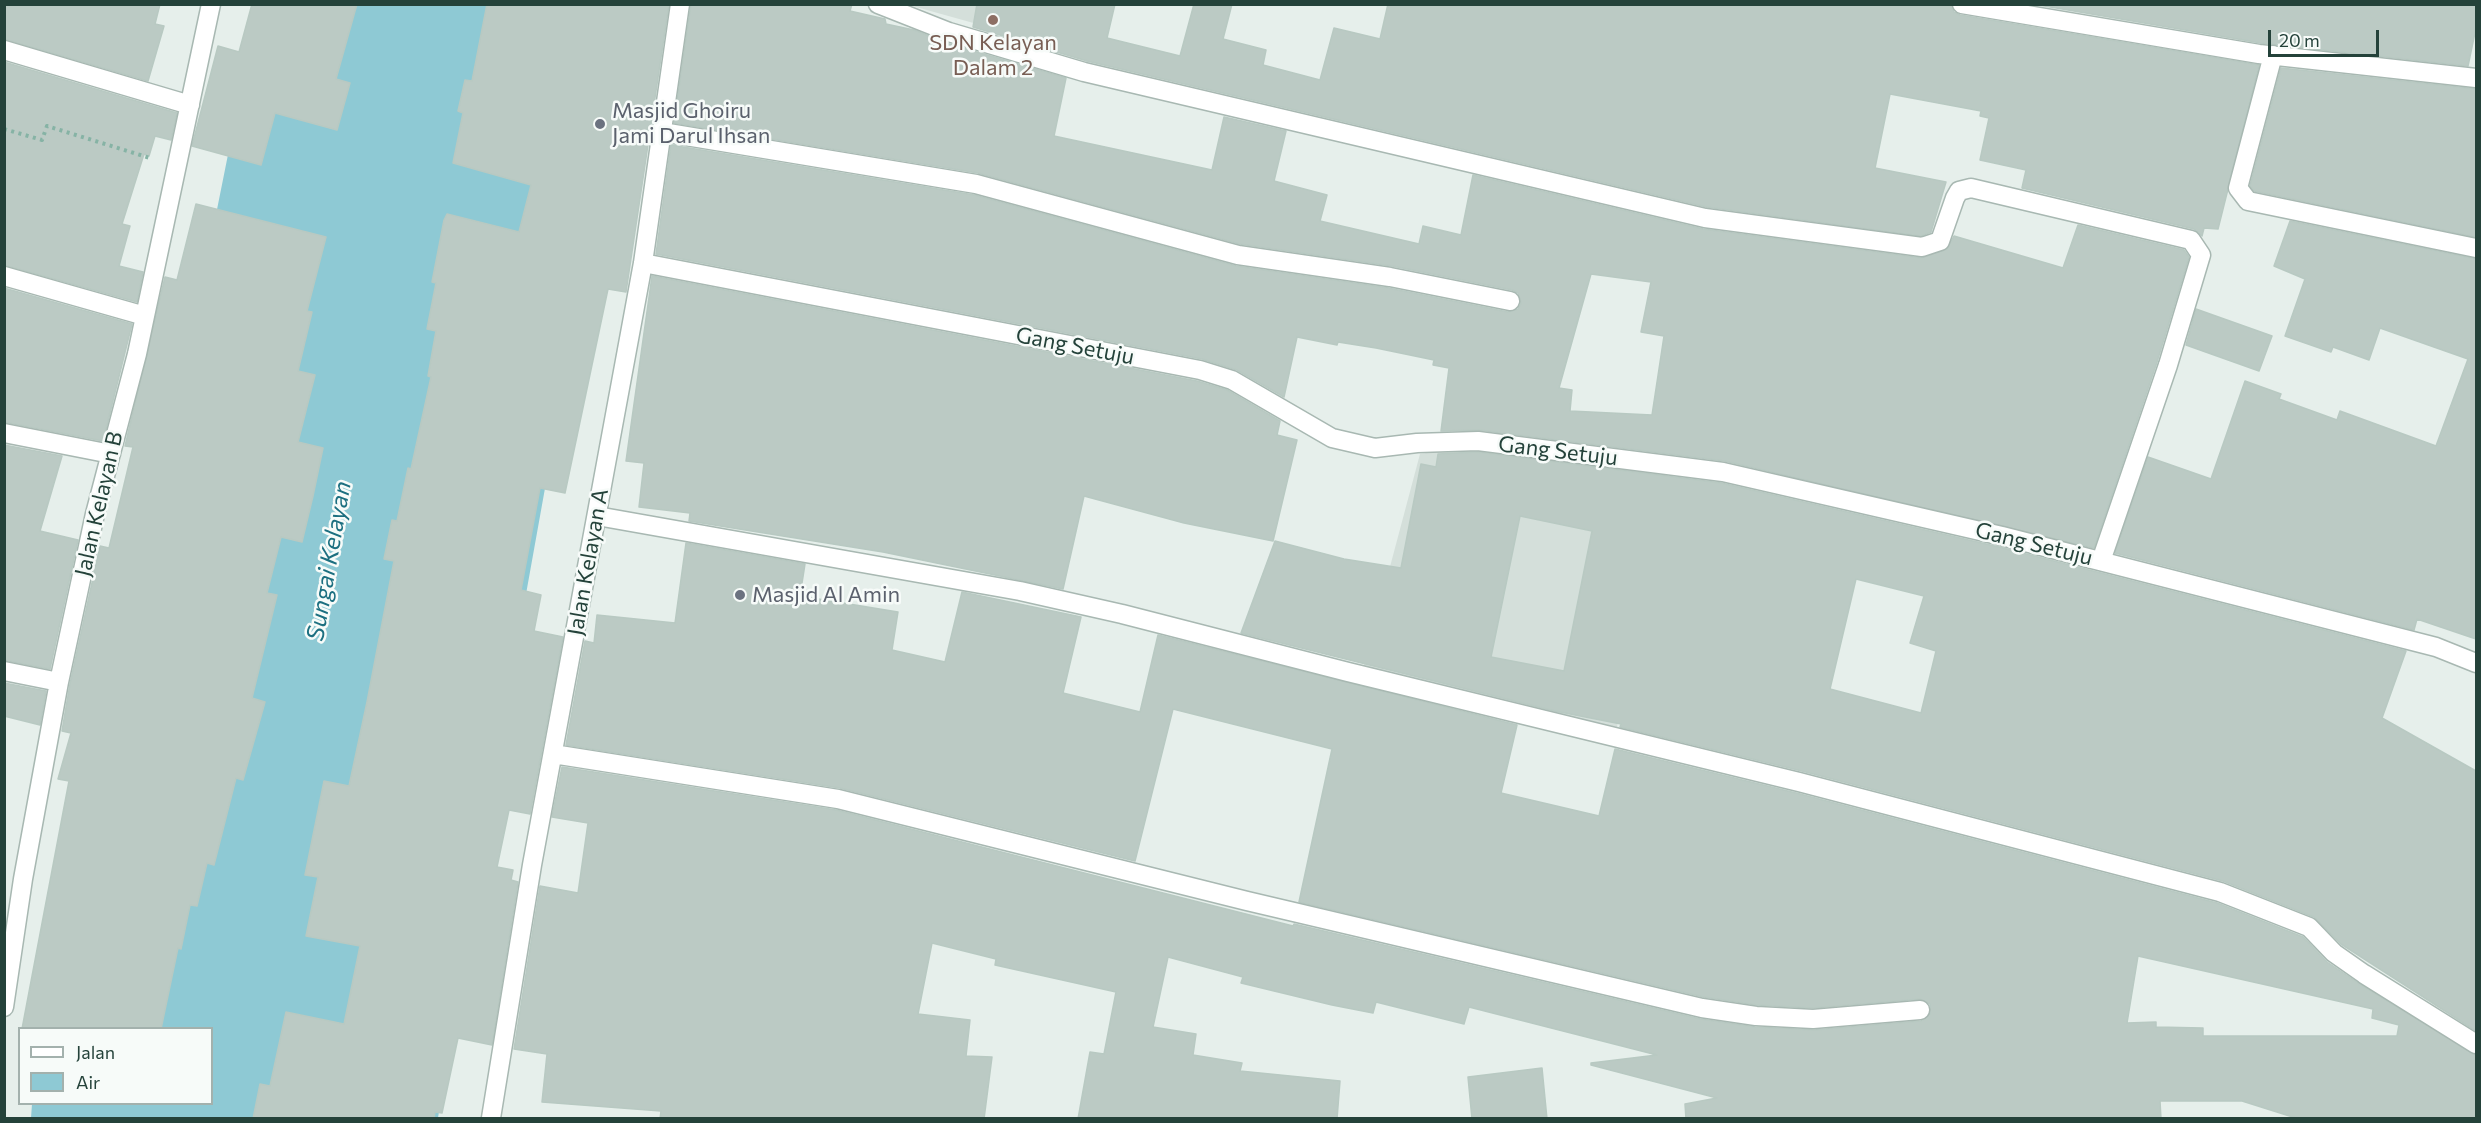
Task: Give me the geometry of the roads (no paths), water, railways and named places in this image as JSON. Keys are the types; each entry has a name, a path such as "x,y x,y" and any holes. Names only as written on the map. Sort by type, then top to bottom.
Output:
{"street":[{"name":"Jalan Kelayan B","path":"4,1007 8,952 59,682 145,316 211,4"},
{"name":"Jalan Kelayan A","path":"491,1119 532,865 643,263 680,4"},
{"path":"878,4 949,32 1084,72 1705,218 1922,247 1940,241 1959,191 1971,188 2191,240 2201,255 2168,365 2101,561"},
{"path":"1962,4 2273,55 2476,78"},
{"path":"4,50 190,105"},
{"path":"2273,55 2238,188 2248,201 2476,248"},
{"path":"662,132 976,184 1238,255 1390,277 1510,301"},
{"name":"Gang Setuju","path":"643,263 1200,370 1232,380 1332,438 1375,448 1478,441 1723,472 2101,561 2436,647 2476,663"},
{"path":"4,276 145,316"},
{"path":"4,433 111,454"},
{"path":"597,516 1020,591 1122,614 1348,672 1799,782 2220,892 2309,927 2334,953 2476,1044"},
{"path":"4,671 59,682"},
{"path":"553,754 838,799 1247,901 1702,1008 1756,1016 1813,1019 1920,1010"}],"water":[{"name":"Sungai Kelayan","path":"258,5 628,5 600,182 468,917 438,1118 31,1118 32,1105 213,1105 213,1027 42,1027 183,379"}],"place":[{"name":"SDN Kelayan Dalam 2","path":"993,20"},
{"name":"Masjid Ghoiru Jami Darul Ihsan","path":"600,124"},
{"name":"Masjid Al Amin","path":"740,595"}]}
